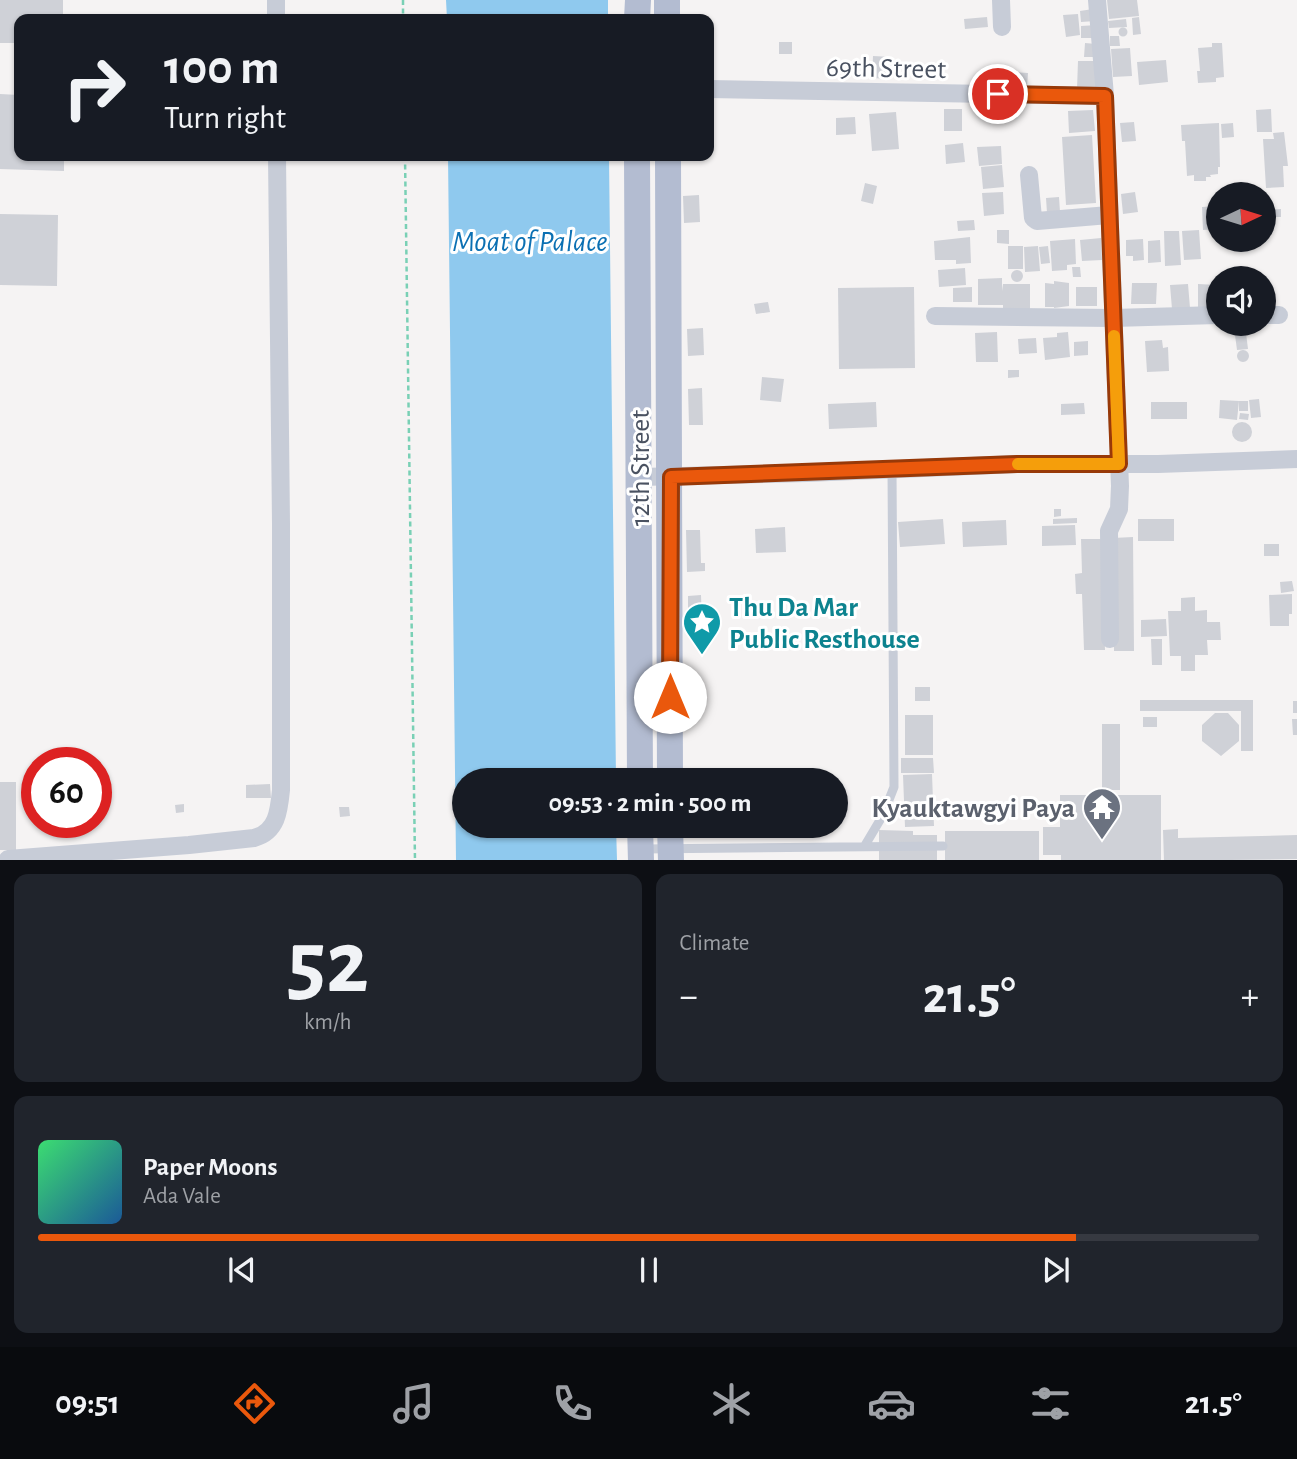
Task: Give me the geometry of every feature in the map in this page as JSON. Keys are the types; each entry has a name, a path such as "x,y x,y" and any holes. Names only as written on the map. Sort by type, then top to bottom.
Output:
{"main road":[{"name":"12th Street","path":"637,161 640,768"},
{"name":"12th Street","path":"668,161 670,768"}],"street":[{"path":"1001,0 1002,27"},
{"path":"1097,0 1105,96 1119,464 1119,509 1109,531 1110,639"},
{"name":"69th Street","path":"714,89 1105,96"},
{"path":"8,859 254,838 263,835 276,822 281,790 277,161"},
{"path":"1029,175 1031,212 1037,221 1109,215"},
{"path":"936,316 1113,318 1206,315"},
{"path":"640,477 1017,464 1297,459"}],"lane":[{"path":"864,847 883,815 894,787 892,469"},
{"path":"641,845 785,848 943,846"}],"path":[{"path":"405,161 415,860"}],"water":[{"path":"446,0 608,0 608,14 447,14"},
{"name":"Moat of Palace","path":"448,161 609,161 616,768 455,768"},
{"name":"Moat of Palace","path":"456,838 616,838 617,860 456,860"}],"building":[{"path":"0,0 63,0 63,14 14,14 14,43 0,43"},
{"path":"1107,0 1137,0 1139,16 1109,19"},
{"path":"1093,9 1095,21 1081,22 1080,11"},
{"path":"1078,14 1080,35 1066,37 1063,15"},
{"path":"987,17 988,27 965,29 964,19"},
{"path":"1139,17 1141,34 1133,35 1132,18"},
{"path":"1126,19 1127,27 1109,28 1108,21"},
{"path":"1097,25 1098,38 1081,38 1081,26"},
{"path":"1123,28 1127,32 1123,36 1119,32"},
{"path":"1110,36 1119,36 1120,46 1110,46"},
{"path":"779,42 792,42 792,54 779,54"},
{"path":"1085,43 1096,44 1095,57 1084,57"},
{"path":"1212,43 1222,43 1224,77 1216,78 1216,82 1198,83 1198,48 1212,47"},
{"path":"1130,48 1132,76 1113,77 1111,49"},
{"path":"873,56 892,57 891,79 872,78"},
{"path":"1166,60 1168,82 1139,85 1137,62"},
{"path":"1078,61 1099,61 1099,89 1077,89"},
{"path":"994,66 1011,67 1010,86 992,85"},
{"path":"1014,72 1028,73 1027,87 1013,86"},
{"path":"0,94 14,95 14,161 64,161 64,171 0,169"},
{"path":"944,109 962,109 962,131 944,131"},
{"path":"1271,109 1272,132 1257,132 1256,110"},
{"path":"1093,110 1095,131 1069,133 1068,111"},
{"path":"896,112 899,149 872,151 869,114"},
{"path":"855,117 856,134 836,135 836,118"},
{"path":"1134,122 1136,141 1122,142 1120,123"},
{"path":"1219,123 1218,174 1206,177 1206,181 1194,181 1194,175 1187,176 1185,141 1182,141 1181,125"},
{"path":"1233,123 1234,137 1222,138 1221,124"},
{"path":"1284,132 1288,166 1283,166 1284,187 1276,187 1276,182 1266,182 1263,139 1274,139 1273,133"},
{"path":"1092,135 1096,203 1066,205 1062,137"},
{"path":"963,143 965,162 946,164 945,145"},
{"path":"1001,146 1002,164 979,166 977,147"},
{"path":"1002,165 1004,187 983,189 981,167"},
{"path":"865,183 877,186 873,204 861,201"},
{"path":"1003,192 1004,214 984,216 982,193"},
{"path":"1135,192 1138,212 1123,214 1121,194"},
{"path":"699,195 700,222 684,223 683,196"},
{"path":"1059,197 1060,212 1047,213 1046,198"},
{"path":"1202,207 1206,207 1206,230 1203,230"},
{"path":"1276,209 1281,209 1281,217 1276,217"},
{"path":"0,214 58,215 57,286 0,285"},
{"path":"974,220 975,230 958,231 957,221"},
{"path":"997,230 1009,230 1009,244 997,243"},
{"path":"1199,230 1201,259 1184,260 1182,231"},
{"path":"1164,231 1179,231 1181,265 1165,266"},
{"path":"970,237 971,263 956,264 956,260 935,260 934,241"},
{"path":"1101,238 1102,260 1082,261 1080,240"},
{"path":"1075,239 1076,264 1067,265 1067,270 1052,271 1050,241"},
{"path":"1143,239 1144,260 1133,261 1133,256 1126,256 1126,240"},
{"path":"1160,240 1161,262 1148,263 1148,241"},
{"path":"1008,246 1023,246 1023,269 1008,269"},
{"path":"1038,246 1040,271 1025,272 1024,247"},
{"path":"1048,246 1050,263 1041,264 1039,247"},
{"path":"1072,267 1080,267 1081,277 1073,277"},
{"path":"965,268 966,285 939,287 938,270"},
{"path":"1017,270 1023,276 1017,282 1011,276"},
{"path":"1002,278 1002,291 1003,284 1030,284 1030,309 978,305 978,279"},
{"path":"1054,281 1069,283 1069,306 1045,307 1045,283 1054,284"},
{"path":"1132,283 1157,283 1156,304 1131,304"},
{"path":"1188,284 1190,308 1172,309 1170,285"},
{"path":"1198,284 1206,284 1206,307 1198,307"},
{"path":"914,287 915,368 839,369 838,288"},
{"path":"972,287 972,302 953,302 953,288"},
{"path":"1076,287 1097,287 1097,306 1076,306"},
{"path":"768,302 770,312 756,314 754,304"},
{"path":"703,328 704,355 688,356 687,329"},
{"path":"997,332 998,362 976,362 975,333"},
{"path":"1068,332 1070,357 1045,360 1043,338 1057,337 1057,333"},
{"path":"1235,336 1246,336 1248,349 1237,350"},
{"path":"1036,338 1037,353 1019,354 1018,339"},
{"path":"1162,340 1163,348 1168,347 1169,371 1147,372 1145,341"},
{"path":"1088,341 1088,355 1074,356 1074,342"},
{"path":"1243,350 1249,356 1243,362 1237,356"},
{"path":"1008,370 1019,370 1019,377 1008,378"},
{"path":"762,377 784,379 781,402 760,400"},
{"path":"702,388 703,425 689,425 688,389"},
{"path":"1259,399 1261,417 1251,418 1249,400"},
{"path":"1220,400 1239,401 1237,420 1219,418"},
{"path":"1239,401 1248,401 1248,411 1239,411"},
{"path":"876,402 877,427 829,429 828,404"},
{"path":"1151,402 1187,402 1187,419 1151,419"},
{"path":"1084,403 1085,414 1061,415 1061,404"},
{"path":"1240,413 1249,414 1248,420 1239,419"},
{"path":"1242,422 1249,425 1252,432 1249,439 1242,442 1235,439 1232,432 1235,425"},
{"path":"1054,509 1061,509 1061,516 1054,517"},
{"path":"1077,518 1077,523 1053,524 1053,519"},
{"path":"943,519 945,544 900,547 898,522"},
{"path":"1138,519 1174,519 1174,541 1138,541"},
{"path":"1006,520 1007,545 963,547 962,522"},
{"path":"1075,525 1076,545 1042,546 1042,526"},
{"path":"785,527 786,552 756,553 755,529"},
{"path":"686,530 700,530 701,563 705,563 705,571 687,572"},
{"path":"1133,537 1134,651 1114,651 1113,538"},
{"path":"1081,539 1102,539 1105,650 1084,650 1082,594 1076,594 1075,574 1082,573"},
{"path":"1264,544 1279,544 1279,556 1264,556"},
{"path":"1292,581 1294,591 1281,593 1280,582"},
{"path":"1292,594 1289,626 1270,626 1269,595"},
{"path":"701,595 702,624 688,625 688,596"},
{"path":"1195,597 1195,611 1207,610 1207,622 1220,622 1221,640 1207,640 1208,655 1195,655 1195,671 1181,671 1181,656 1170,656 1168,611 1181,611 1181,598"},
{"path":"1166,619 1167,636 1141,637 1141,620"},
{"path":"1151,639 1162,639 1162,665 1152,665"},
{"path":"915,687 930,687 930,701 915,701"},
{"path":"1140,700 1253,700 1253,751 1241,751 1241,711 1140,711"},
{"path":"1293,701 1297,701 1297,713 1293,713"},
{"path":"1215,713 1228,713 1239,725 1239,741 1221,756 1202,741 1202,725"},
{"path":"905,715 933,715 933,755 905,755"},
{"path":"1143,717 1157,717 1157,727 1143,727"},
{"path":"1292,719 1297,719 1297,735 1293,735"},
{"path":"1102,724 1120,724 1120,790 1102,790"},
{"path":"901,758 933,758 934,773 901,773"},
{"path":"932,774 934,826 905,827 903,775"},
{"path":"0,782 16,782 16,850 0,850"},
{"path":"270,784 271,798 246,798 246,785"},
{"name":"Kyauktawgyi Paya","path":"1060,795 1161,795 1161,860 1061,860 1061,855 1043,855 1043,827 1060,827"},
{"path":"184,804 184,812 176,813 175,805"},
{"path":"339,807 349,807 350,816 340,817"},
{"path":"1178,829 1178,838 1297,835 1297,859 1164,860 1163,830"},
{"path":"879,830 937,835 937,860 879,860"},
{"path":"945,831 1039,831 1039,860 945,860"}],"slow traffic":[{"path":"1018,464 1119,464 1114,336"}],"place":[{"name":"Thu Da Mar Public Resthouse","path":"702,656"},
{"name":"Kyauktawgyi Paya","path":"1102,841"}],"route":[{"path":"670,697 671,477 1017,464 1119,464 1105,96 998,94"}]}
